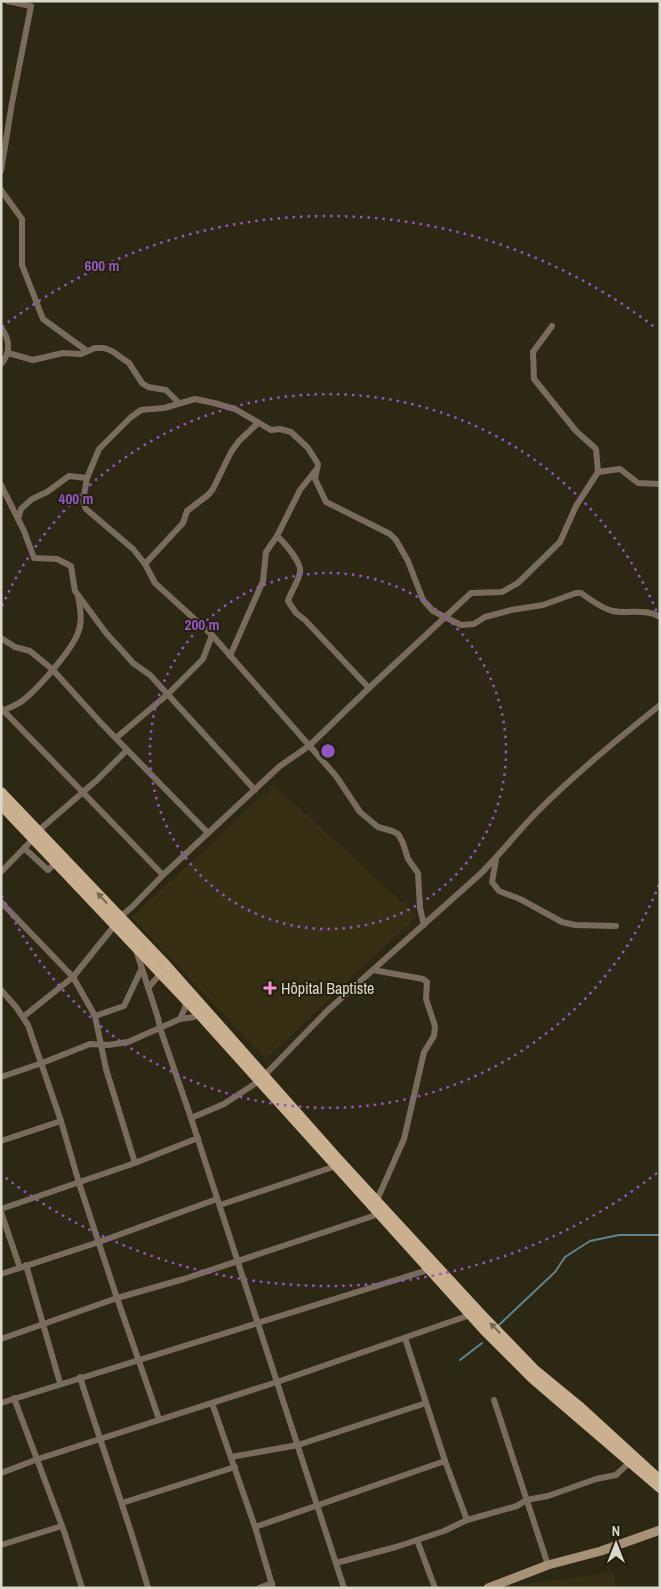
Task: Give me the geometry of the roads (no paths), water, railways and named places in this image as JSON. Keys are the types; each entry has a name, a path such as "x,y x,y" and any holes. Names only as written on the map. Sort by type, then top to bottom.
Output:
{"main road":[{"path":"1,792 36,835 164,969 186,1001 377,1200 534,1369 660,1480"},
{"path":"1,805 36,835"},
{"path":"117,921 134,944 187,990 336,1166 470,1315 533,1378 660,1488"}],"street":[{"path":"1,171 31,6 8,1"},
{"path":"2,194 22,219 22,265 43,319 87,351"},
{"path":"23,1017 72,977 117,921 163,875 280,766 309,746 471,593 502,592 518,583 560,542 576,506 598,472 596,449 576,431 534,379 533,352 552,326"},
{"path":"1,328 8,343 8,353 1,364"},
{"path":"8,353 32,360 63,353 81,354 95,348 104,348 130,363 142,383 166,390 178,403"},
{"path":"424,925 420,908 418,873 408,859 401,838 396,832 374,825 360,812 336,776 212,635 155,583 145,564 133,549 86,509 83,498 86,478 99,449 130,418 142,410 164,408 195,399 235,409 271,430 280,429 291,432 308,448 318,464 315,479 316,485 326,502 390,534 396,540 408,561 423,600 433,611 445,618 460,625 474,624 485,617 511,610 543,605 576,593 581,593 610,611 631,613 651,611 660,617"},
{"path":"145,564 178,529 187,511 213,489 231,452 239,441 258,423"},
{"path":"230,656 264,581 266,552 277,536 300,490 317,468"},
{"path":"598,472 620,469 638,483 660,484"},
{"path":"18,519 21,509 69,476 86,478"},
{"path":"1,485 34,558 57,559 71,566 74,587 106,633 133,663 150,675 168,694 254,790"},
{"path":"277,536 286,544 300,568 300,574 288,601 296,613 305,620 369,688"},
{"path":"78,594 80,611 78,634 66,653 27,697 2,710 163,875"},
{"path":"116,738 168,694 203,659 212,635"},
{"path":"1,638 15,648 30,651 52,669 208,834"},
{"path":"191,1118 224,1104 261,1078 328,1010 496,859 524,826 554,796 592,761 660,705"},
{"path":"1,872 36,835 127,750"},
{"path":"24,848 48,870 58,858"},
{"path":"496,859 492,882 500,891 562,922 575,925 616,926"},
{"path":"1,902 72,977 95,1016 106,1069 135,1163"},
{"path":"134,944 344,1588"},
{"path":"148,988 164,969"},
{"path":"95,1016 124,1006 142,970"},
{"path":"374,970 423,979 427,982 426,999 436,1026 434,1036 424,1052 404,1139 377,1200"},
{"path":"1,990 28,1025 42,1063 79,1183 159,1419"},
{"path":"180,1019 186,1001 187,990"},
{"path":"1,1077 90,1044 102,1045 128,1042 180,1019 194,1017 199,1014"},
{"path":"1,1141 61,1121"},
{"path":"60,1384 44,1325 1,1211 135,1163 198,1138"},
{"path":"1,1274 218,1202 336,1166"},
{"path":"1,1339 117,1298 238,1262 379,1214"},
{"path":"1,1403 256,1322 428,1270"},
{"path":"1,1473 159,1419 277,1382 470,1315"},
{"path":"405,1338 467,1520"},
{"path":"80,1377 99,1439 136,1545 148,1588"},
{"path":"14,1398 62,1526 81,1586 73,1588"},
{"path":"494,1400 548,1565"},
{"path":"212,1403 273,1585 259,1588"},
{"path":"231,1456 298,1445 426,1403"},
{"path":"255,1527 446,1461"},
{"path":"336,1563 417,1540 444,1531 467,1520 518,1506 526,1500 548,1496 584,1483 616,1475 630,1462"},
{"path":"122,1503 235,1467"},
{"path":"1,1545 62,1526"},
{"path":"489,1588 548,1565 601,1551 660,1530"},
{"path":"417,1540 435,1588"}],"waterway":[{"path":"499,1325 555,1272 565,1257 590,1241 619,1235 660,1235"},
{"path":"460,1360 482,1343"}],"place":[{"name":"Hôpital Baptiste","path":"270,988"}]}
